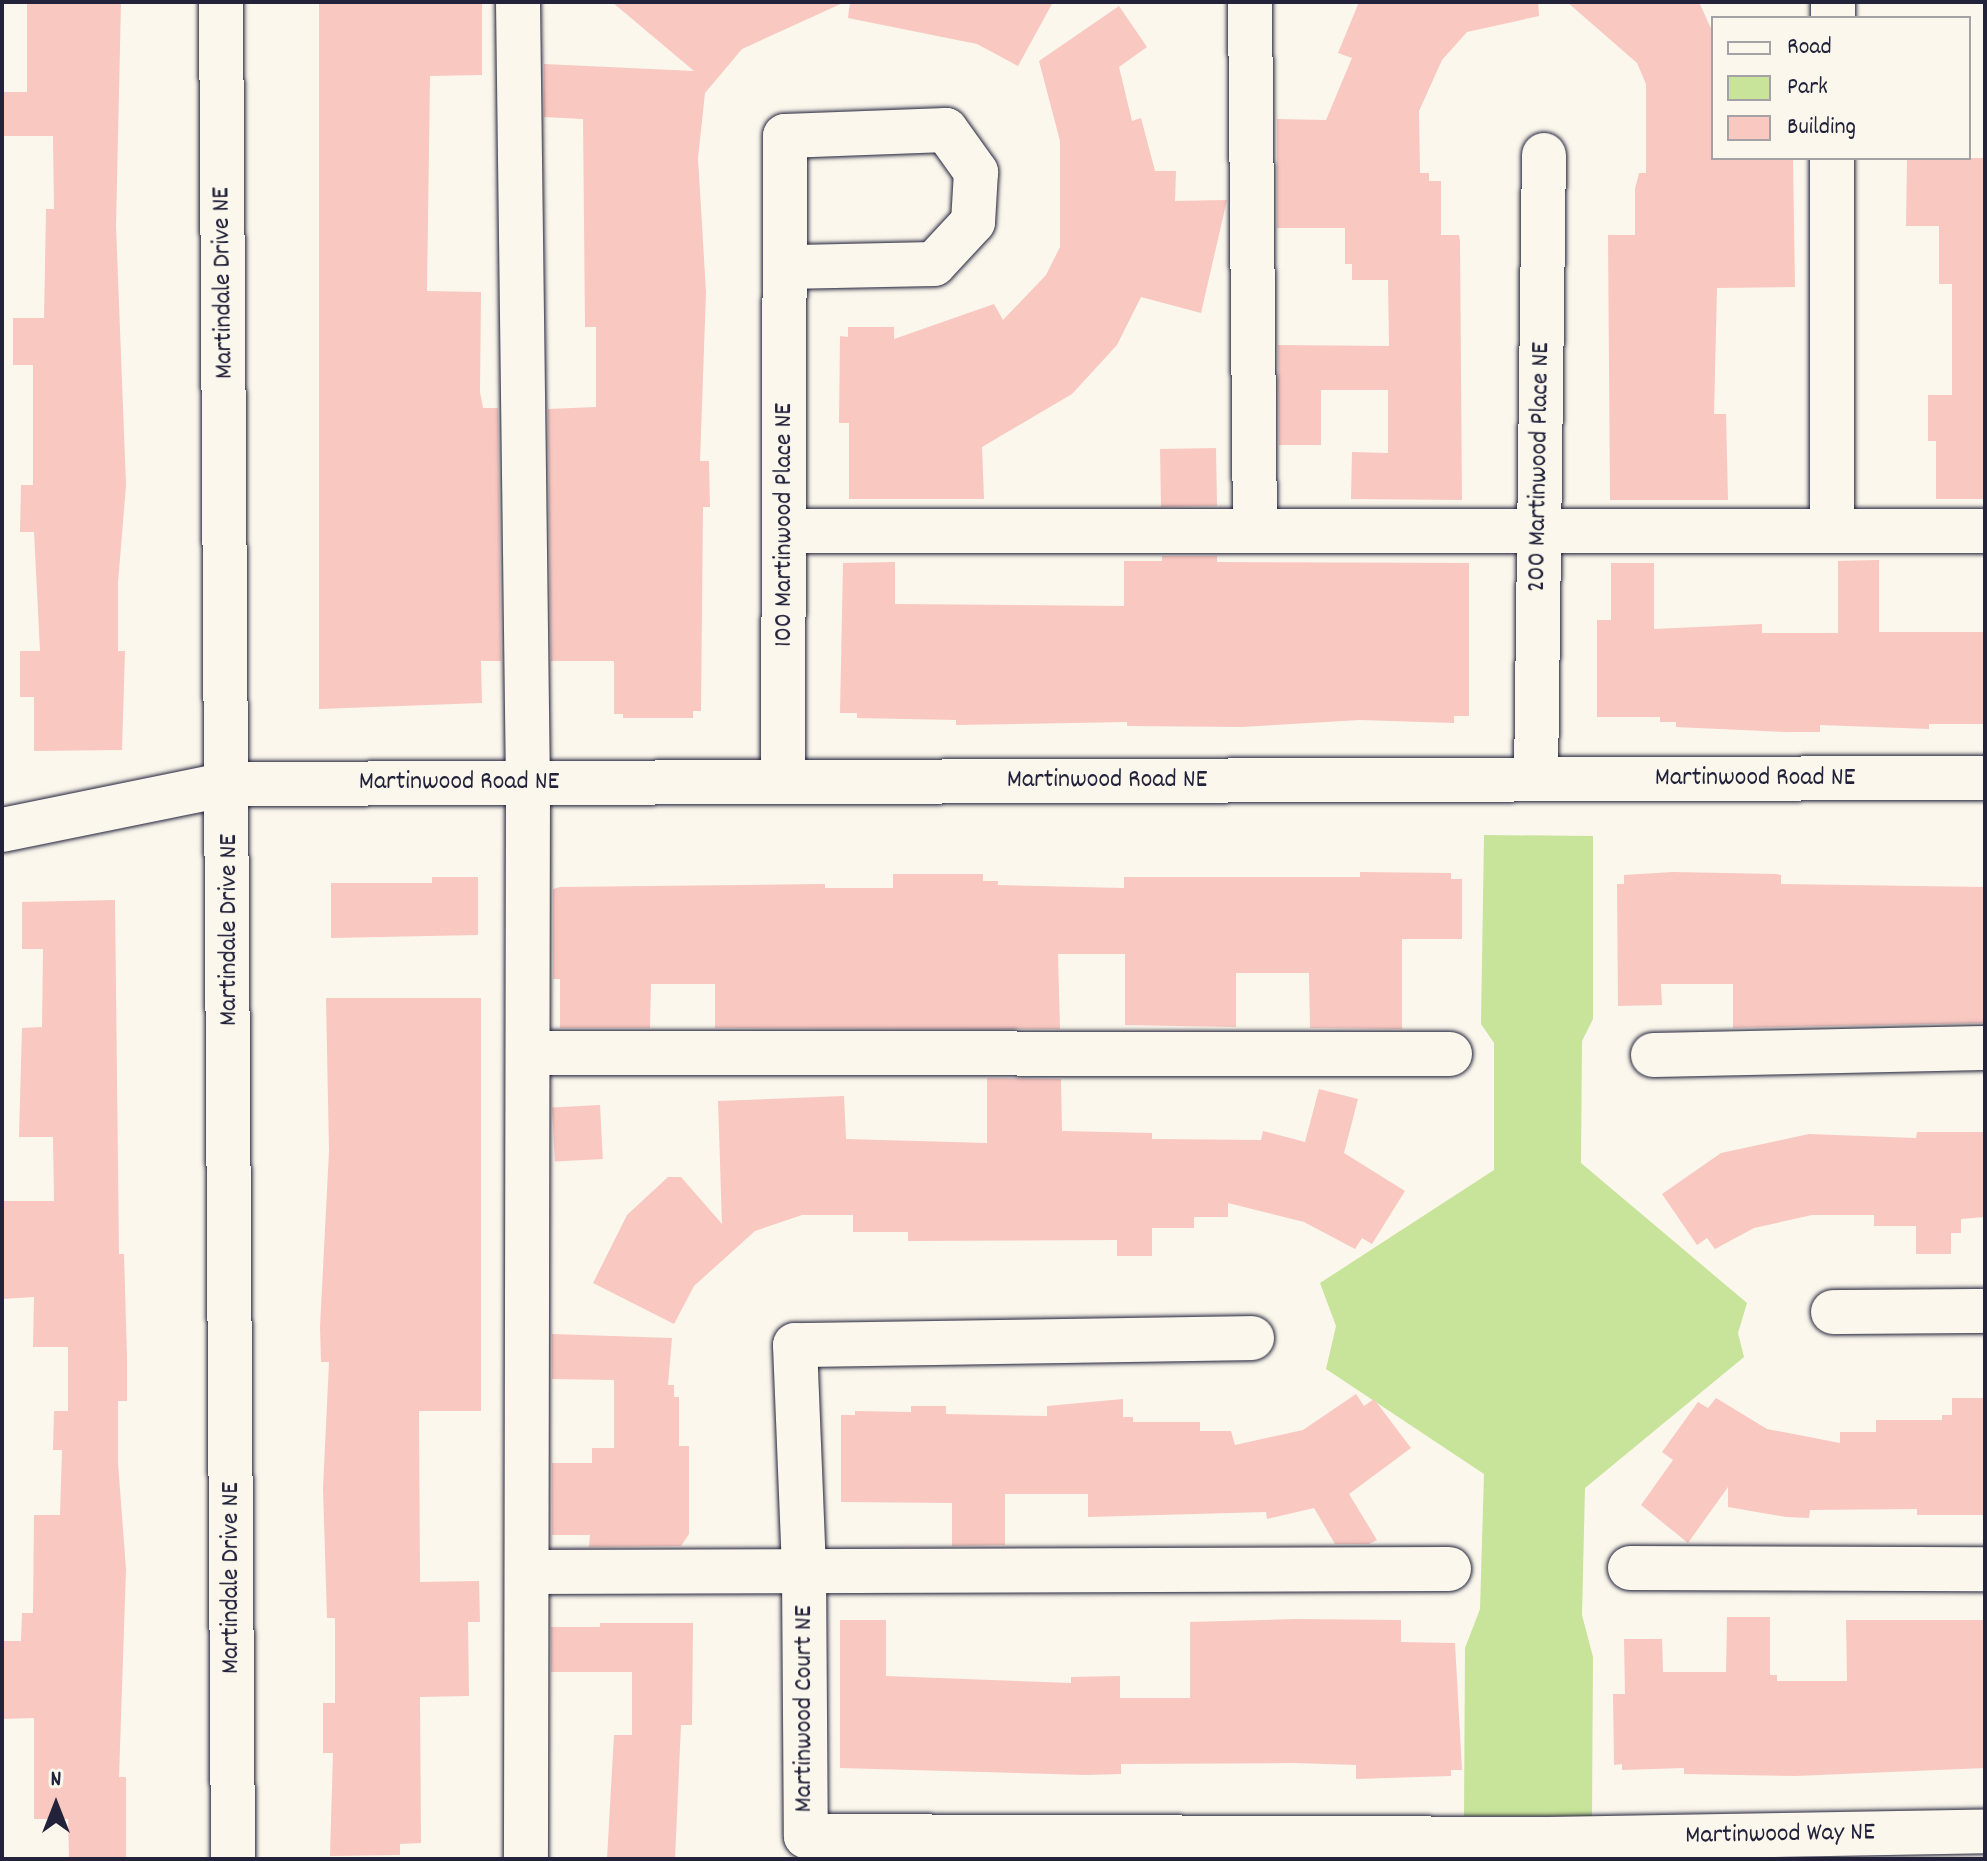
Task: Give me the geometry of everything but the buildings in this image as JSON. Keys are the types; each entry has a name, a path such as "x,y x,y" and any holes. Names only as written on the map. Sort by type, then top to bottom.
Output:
{"street":[{"name":"Martindale Drive NE","path":"221,2 229,784 233,1859"},
{"path":"518,2 528,783 526,1859"},
{"path":"1250,2 1255,529"},
{"name":"100 Martinwood Place NE","path":"783,782 785,136 946,130 976,172 973,222 934,264 785,267"},
{"name":"200 Martinwood Place NE","path":"1536,779 1544,155"},
{"path":"1832,160 1832,531"},
{"path":"785,531 1985,531"},
{"name":"Martinwood Road NE","path":"2,830 229,784 1985,778"},
{"path":"1653,1055 1985,1048"},
{"path":"528,1053 1450,1054"},
{"path":"1833,1312 1985,1311"},
{"name":"Martinwood Court NE","path":"1252,1338 795,1345 804,1571 806,1836 1548,1849"},
{"path":"1630,1568 1985,1569"},
{"path":"527,1572 1449,1569"},
{"name":"Martinwood Way NE","path":"1548,1849 1985,1831"}],"green space":[{"path":"1484,835 1593,836 1593,1019 1582,1041 1581,1163 1747,1303 1738,1333 1744,1357 1585,1488 1582,1615 1593,1657 1592,1816 1464,1816 1465,1648 1480,1609 1484,1474 1326,1369 1336,1326 1320,1283 1494,1170 1494,1043 1481,1024"}]}
